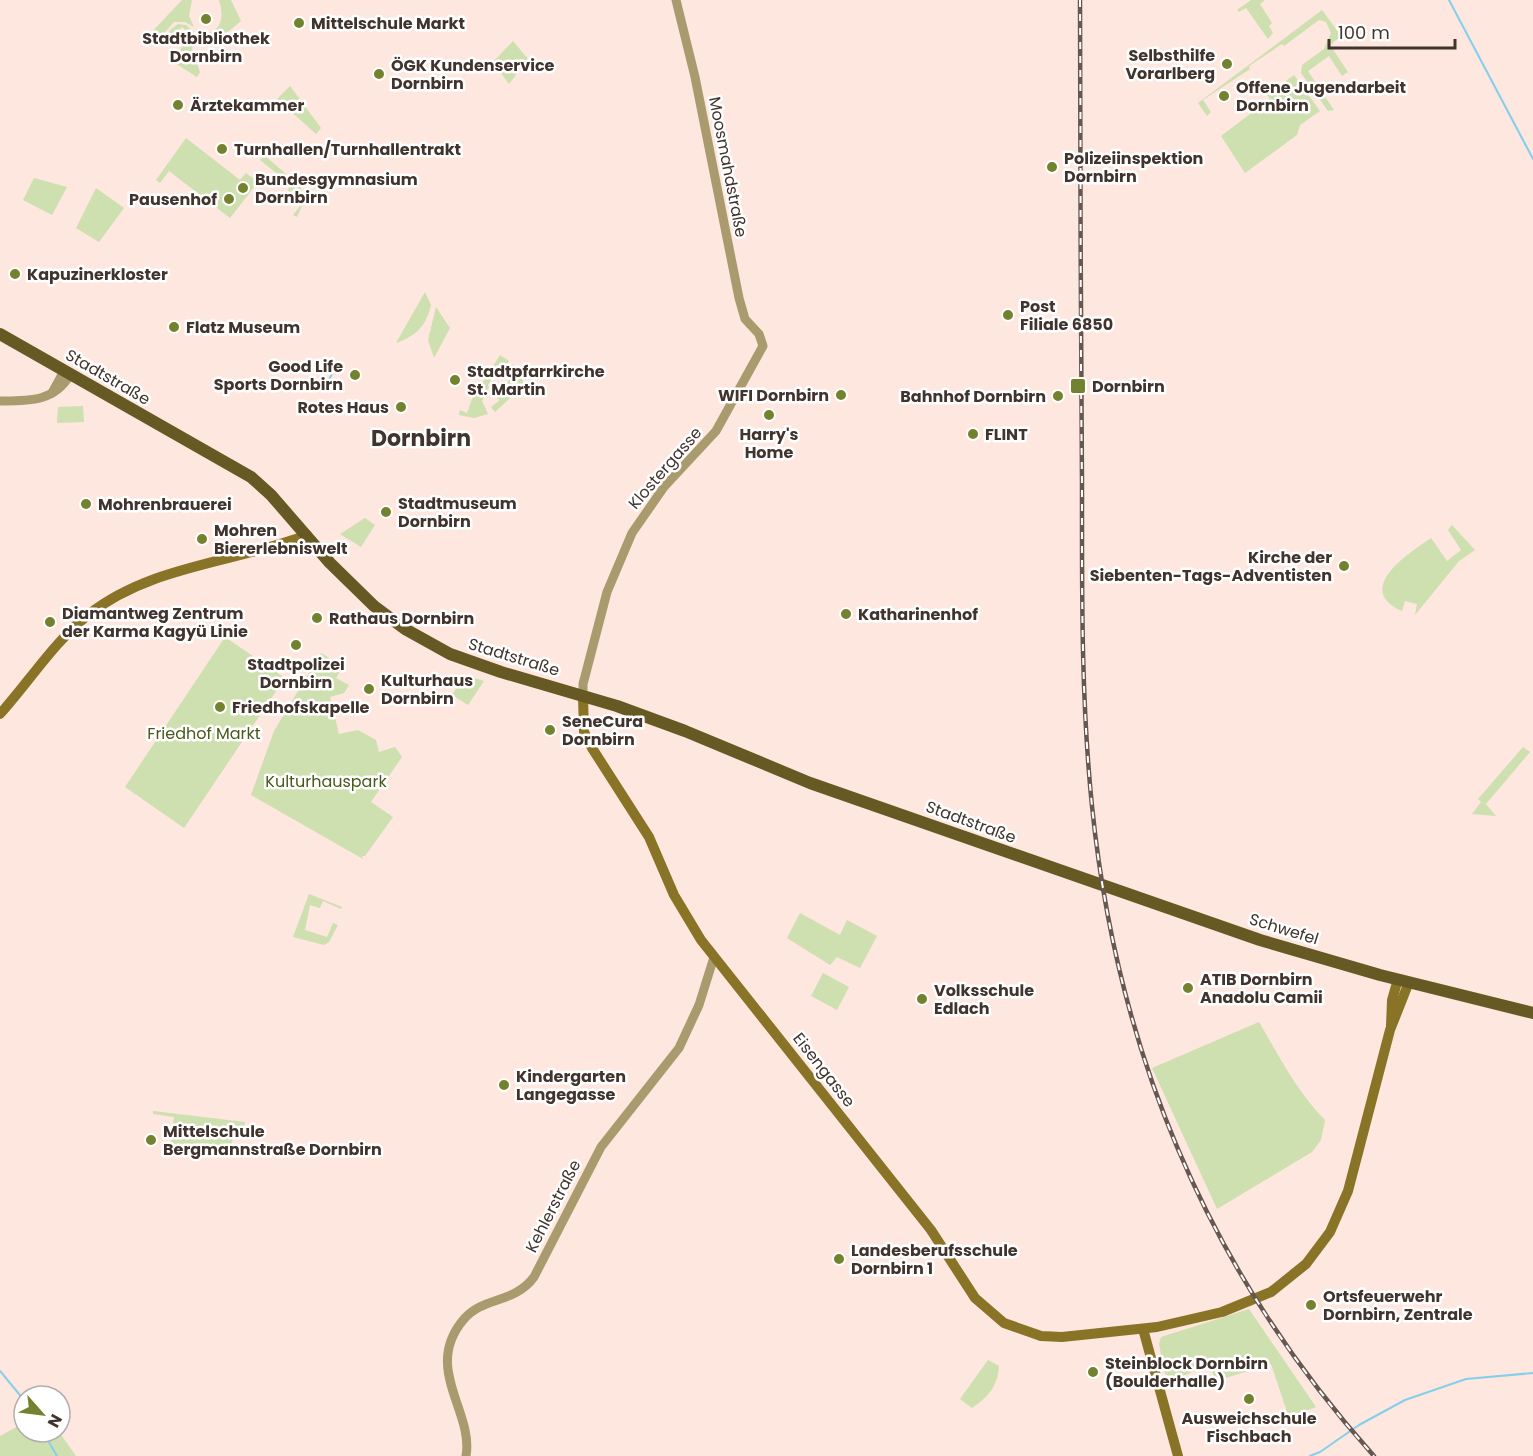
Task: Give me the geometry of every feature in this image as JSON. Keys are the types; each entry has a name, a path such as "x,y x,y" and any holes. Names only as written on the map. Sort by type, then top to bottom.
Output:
{"main road":[{"name":"Stadtstraße","path":"0,334 238,468 271,495 330,563 374,606 423,640 470,662 583,696 685,731 810,783 1161,907"},
{"path":"0,714 74,628 106,603 168,574 307,535"},
{"name":"Eisengasse","path":"583,696 584,732 649,837 690,924 929,1227 982,1306 1004,1323 1041,1336 1062,1337 1143,1329 1201,1317 1259,1298 1290,1279 1315,1254 1330,1233 1348,1191 1390,1030 1392,999 1404,981"},
{"name":"Schwefel","path":"1161,907 1260,940 1404,981 1533,1013"},
{"path":"1143,1329 1178,1456"}],"street":[{"name":"Moosmahdstraße","path":"676,0 695,77 739,298 745,319 759,334"},
{"name":"Klostergasse","path":"583,696 583,684 607,592 632,533 664,487 720,425 763,346 759,334"},
{"path":"0,401 34,400 50,395 63,386 67,373"},
{"name":"Kehlerstraße","path":"466,1456 467,1441 449,1379 449,1352 454,1336 466,1316 477,1308 522,1292 534,1277 601,1147 679,1048 699,1005 714,957"}],"green space":[{"path":"182,0 192,0 189,16 194,27 185,22 174,22 165,32 163,47 149,35"},
{"path":"219,0 231,0 241,21 229,31 210,37 207,33 217,28 221,20"},
{"path":"1251,0 1265,0 1260,4 1272,23 1269,26 1273,33 1268,39 1246,8 1239,12 1237,10"},
{"path":"1322,10 1341,36 1330,45 1348,72 1342,76 1329,56 1308,71 1334,110 1328,111 1301,73 1302,65 1324,49 1331,33 1326,22 1319,20 1284,46 1282,44 1249,66 1250,69 1203,100 1211,112 1207,116 1198,103"},
{"path":"178,24 186,25 194,32 192,51 200,72 197,77 175,63 182,56 178,52 189,40 190,34 182,27 167,42 170,30"},
{"path":"513,41 528,59 509,84 493,62"},
{"path":"1294,75 1320,111 1300,125 1297,135 1245,173 1221,136 1270,99 1267,95"},
{"path":"290,86 321,128 316,134 277,99"},
{"path":"186,138 240,180 246,173 258,182 230,218 169,171 160,183 156,180"},
{"path":"264,155 301,187 302,206 297,217 293,215 301,205 297,201 301,196 293,189 290,193 288,191 290,184 260,160"},
{"path":"34,178 67,187 52,215 23,200"},
{"path":"96,188 124,208 99,242 76,228"},
{"path":"425,292 431,305 426,319 415,333 396,343"},
{"path":"436,307 450,328 434,358 428,340"},
{"path":"500,355 509,361 506,366 501,363 488,385 482,401 488,414 474,418 459,415 460,410 467,413 472,399"},
{"path":"512,364 525,374 522,378 524,385 495,412 491,407 500,400 497,398 515,371 509,367"},
{"path":"83,406 84,422 57,423 58,407"},
{"path":"365,518 375,525 361,547 340,534"},
{"path":"1452,525 1475,550 1459,561 1415,615 1417,604 1405,601 1402,611 1388,602 1383,592 1384,582 1399,562 1421,545 1431,538 1447,561 1461,550 1448,530"},
{"name":"Friedhof Markt","path":"225,637 285,678 184,828 125,787"},
{"name":"Kulturhauspark","path":"321,653 343,666 336,678 349,685 344,693 330,697 339,734 358,730 376,740 379,752 395,747 402,757 371,802 393,817 365,856 362,856 363,859 251,795 274,731"},
{"path":"465,675 484,681 468,705 452,695"},
{"path":"1523,747 1530,752 1486,804 1496,816 1472,814 1481,802 1478,799"},
{"path":"309,894 342,907 341,909 323,901 320,908 310,905 305,930 327,937 333,923 338,925 329,942 324,945 293,937"},
{"path":"800,913 840,935 847,920 877,936 860,968 837,957 830,965 787,938"},
{"path":"823,973 849,987 837,1010 811,996"},
{"path":"1259,1022 1297,1086 1325,1120 1321,1140 1312,1152 1217,1209 1152,1068"},
{"path":"153,1111 245,1122 244,1130 234,1129 230,1156 170,1149 174,1117 153,1114"},
{"path":"1249,1309 1316,1407 1289,1418 1271,1364 1216,1381 1210,1366 1176,1378 1165,1374 1159,1344 1161,1337"},
{"path":"988,1360 999,1366 996,1380 987,1395 972,1408 960,1399"},
{"path":"12,1430 12,1444 68,1444 76,1456 0,1456 0,1436"}],"waterway":[{"path":"1449,0 1533,159"},
{"path":"326,385 338,363"},
{"path":"0,1371 12,1386"},
{"path":"1310,1456 1320,1452 1359,1425 1405,1400 1466,1379 1533,1373"},
{"path":"50,1444 57,1456"}],"railway":[{"path":"1080,0 1083,645 1088,766 1104,897 1123,986 1148,1071 1180,1154 1218,1234 1263,1311 1315,1385 1374,1456"}],"place":[{"name":"Stadtbibliothek Dornbirn","path":"206,19"},
{"name":"Mittelschule Markt","path":"299,23"},
{"name":"Selbsthilfe Vorarlberg","path":"1227,64"},
{"name":"ÖGK Kundenservice Dornbirn","path":"379,74"},
{"name":"Offene Jugendarbeit Dornbirn","path":"1224,96"},
{"name":"Ärztekammer","path":"178,105"},
{"name":"Turnhallen/Turnhallentrakt","path":"222,149"},
{"name":"Polizeiinspektion Dornbirn","path":"1052,167"},
{"name":"Bundesgymnasium Dornbirn","path":"243,188"},
{"name":"Pausenhof","path":"229,199"},
{"name":"Kapuzinerkloster","path":"15,274"},
{"name":"Post Filiale 6850","path":"1008,315"},
{"name":"Flatz Museum","path":"174,327"},
{"name":"Good Life Sports Dornbirn","path":"355,375"},
{"name":"Stadtpfarrkirche St. Martin","path":"455,380"},
{"name":"Dornbirn","path":"1078,386"},
{"name":"WIFI Dornbirn","path":"841,395"},
{"name":"Bahnhof Dornbirn","path":"1058,396"},
{"name":"Rotes Haus","path":"401,407"},
{"name":"Harry's Home","path":"769,415"},
{"name":"FLINT","path":"973,434"},
{"name":"Mohrenbrauerei","path":"86,504"},
{"name":"Stadtmuseum Dornbirn","path":"386,512"},
{"name":"Mohren Biererlebniswelt","path":"202,539"},
{"name":"Kirche der Siebenten-Tags-Adventisten","path":"1344,566"},
{"name":"Katharinenhof","path":"846,614"},
{"name":"Rathaus Dornbirn","path":"317,618"},
{"name":"Diamantweg Zentrum der Karma Kagyü Linie","path":"50,622"},
{"name":"Stadtpolizei Dornbirn","path":"296,645"},
{"name":"Kulturhaus Dornbirn","path":"369,689"},
{"name":"Friedhofskapelle","path":"220,707"},
{"name":"SeneCura Dornbirn","path":"550,730"},
{"name":"ATIB Dornbirn Anadolu Camii","path":"1188,988"},
{"name":"Volksschule Edlach","path":"922,999"},
{"name":"Kindergarten Langegasse","path":"504,1085"},
{"name":"Mittelschule Bergmannstraße Dornbirn","path":"151,1140"},
{"name":"Landesberufsschule Dornbirn 1","path":"839,1259"},
{"name":"Ortsfeuerwehr Dornbirn, Zentrale","path":"1311,1305"},
{"name":"Steinblock Dornbirn (Boulderhalle)","path":"1093,1372"},
{"name":"Ausweichschule Fischbach","path":"1249,1399"}],"district":[{"name":"Dornbirn","path":"421,438"}]}
